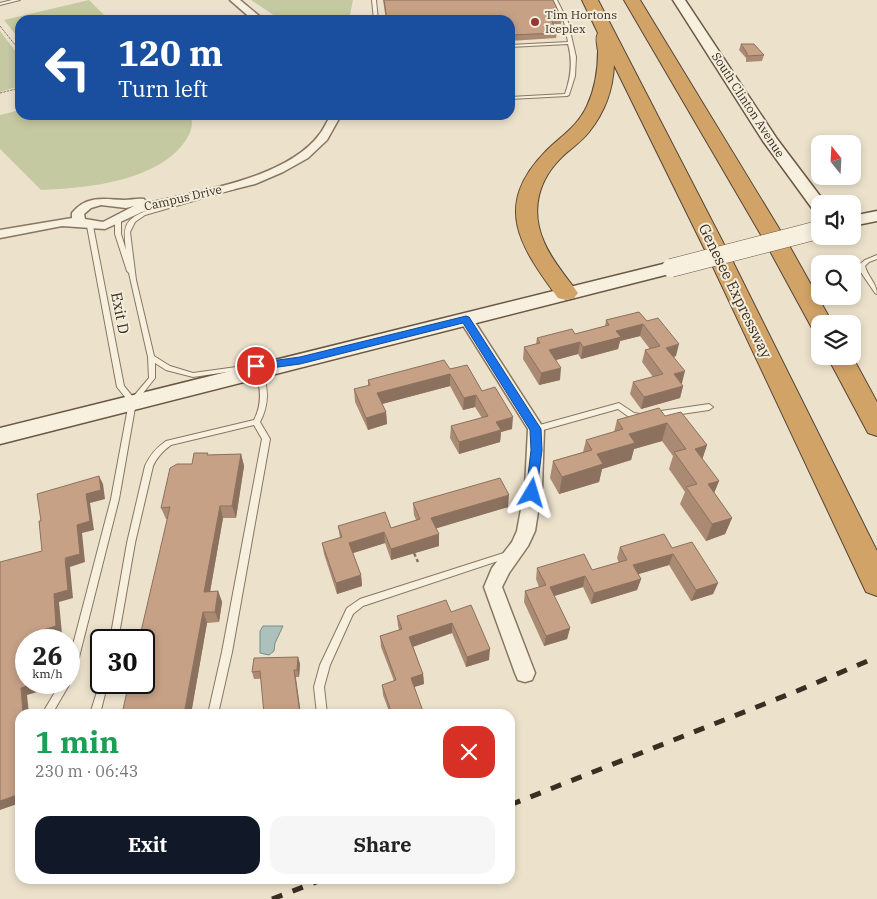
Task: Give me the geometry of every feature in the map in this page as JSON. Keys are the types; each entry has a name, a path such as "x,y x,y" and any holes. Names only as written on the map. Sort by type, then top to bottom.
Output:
{"highway":[{"name":"Genesee Expressway","path":"590,0 717,252 877,583"},
{"path":"632,0 775,240 816,315"},
{"path":"566,293 550,272 531,240 527,228 524,203 536,174 551,156 581,131 592,116 603,92 606,60 601,22"},
{"path":"844,365 877,426"}],"street":[{"path":"234,0 253,15"},
{"name":"South Clinton Avenue","path":"679,0 770,142 811,195"},
{"name":"Campus Drive","path":"87,225 105,225 119,213 248,182 282,170 313,148 331,129 334,120"},
{"path":"0,233 66,217 80,211 87,205 101,201 109,200 119,213"},
{"path":"80,211 78,218 87,225"},
{"path":"861,219 877,216"},
{"path":"0,233 64,223 87,225"},
{"path":"0,436 257,369 300,361 811,232"},
{"path":"466,319 536,429 536,450 529,511 522,541 500,567 493,586 525,673"}],"lane":[{"path":"0,4 18,0"},
{"path":"374,0 376,15"},
{"path":"515,98 567,96 575,74 573,52 566,22 555,0"},
{"path":"515,46 570,44"},
{"path":"80,634 115,499 133,402 152,378 151,357 133,280 127,232 129,224 151,211 223,192 248,182"},
{"path":"119,213 118,234 133,280"},
{"name":"Exit D","path":"87,225 121,387 133,402"},
{"path":"877,256 867,260 862,265 863,271 877,292"},
{"path":"116,629 131,543 154,456 160,448 168,443 256,422 265,402 257,369 193,375 168,368 151,357"},
{"path":"536,429 618,406 632,415 644,417 709,407"},
{"path":"214,709 227,652 266,439 256,422"},
{"path":"321,709 319,687 325,665 350,611 360,603 512,554"},
{"path":"51,709 59,694"},
{"path":"96,709 101,694"}],"path":[{"path":"0,26 15,45"},
{"path":"0,93 15,89"},
{"path":"414,554 418,562"}],"green space":[{"path":"89,0 104,15 25,15"},
{"path":"251,0 353,0 350,15 274,15"},
{"path":"15,17 15,34 4,20"},
{"path":"0,31 15,50 15,88 0,92"},
{"path":"15,111 15,120 191,120 192,125 186,140 174,154 140,174 99,184 41,190 0,149 0,115"}],"water":[{"path":"263,626 283,626 275,643 274,651 269,655 260,653 260,631"}],"building":[{"name":"Tim Hortons Iceplex","path":"384,0 553,0 562,19 551,19 557,33 515,35 515,15 386,15"},
{"path":"741,44 754,44 764,55 747,56"},
{"path":"639,312 647,321 658,318 679,344 666,348 685,371 674,374 683,386 644,397 633,382 663,374 645,350 660,346 643,324 616,331 621,337 583,347 580,342 549,350 561,368 541,373 524,347 540,343 537,338 572,329 575,334 609,325 606,320"},
{"path":"444,360 450,369 467,365 482,391 495,387 513,417 496,422 501,430 459,442 451,426 488,416 476,395 464,398 450,374 377,393 386,412 366,418 354,389 370,385 368,380"},
{"path":"659,408 665,416 681,412 707,445 695,449 719,481 708,484 732,518 712,524 686,487 697,484 674,452 686,449 667,423 629,434 635,443 597,454 603,464 562,477 553,461 592,450 586,440 623,429 617,420"},
{"path":"194,453 208,453 207,455 241,454 232,506 220,506 204,592 218,591 215,612 203,612 185,709 123,709 126,694 155,694 155,629 142,629 170,507 161,508 170,468 177,464 192,464"},
{"path":"99,476 101,490 86,494 90,521 77,525 80,554 65,558 68,590 54,594 56,626 46,629 15,629 15,694 21,694 23,709 15,709 15,796 0,801 0,562 42,551 39,521 41,521 37,494"},
{"path":"500,478 509,495 431,518 439,534 391,549 384,532 349,543 361,575 336,583 322,543 342,537 338,526 385,512 391,528 420,519 413,503"},
{"path":"664,534 672,548 692,542 718,583 696,590 673,554 633,565 641,579 594,593 585,576 550,587 570,628 546,636 525,591 546,585 537,568 584,554 592,570 627,560 620,547"},
{"path":"446,600 451,612 471,605 490,649 467,657 452,623 409,637 423,674 411,678 422,709 390,709 382,685 396,680 380,636 402,629 397,616"},
{"path":"298,657 297,670 294,670 299,709 264,709 260,671 252,672 254,658"}],"railway":[{"path":"515,803 797,691 877,657"},
{"path":"272,899 311,884"}],"place":[{"name":"Tim Hortons Iceplex","path":"535,22"}],"route":[{"path":"256,366 300,361 466,319 536,429 532,493"}]}
